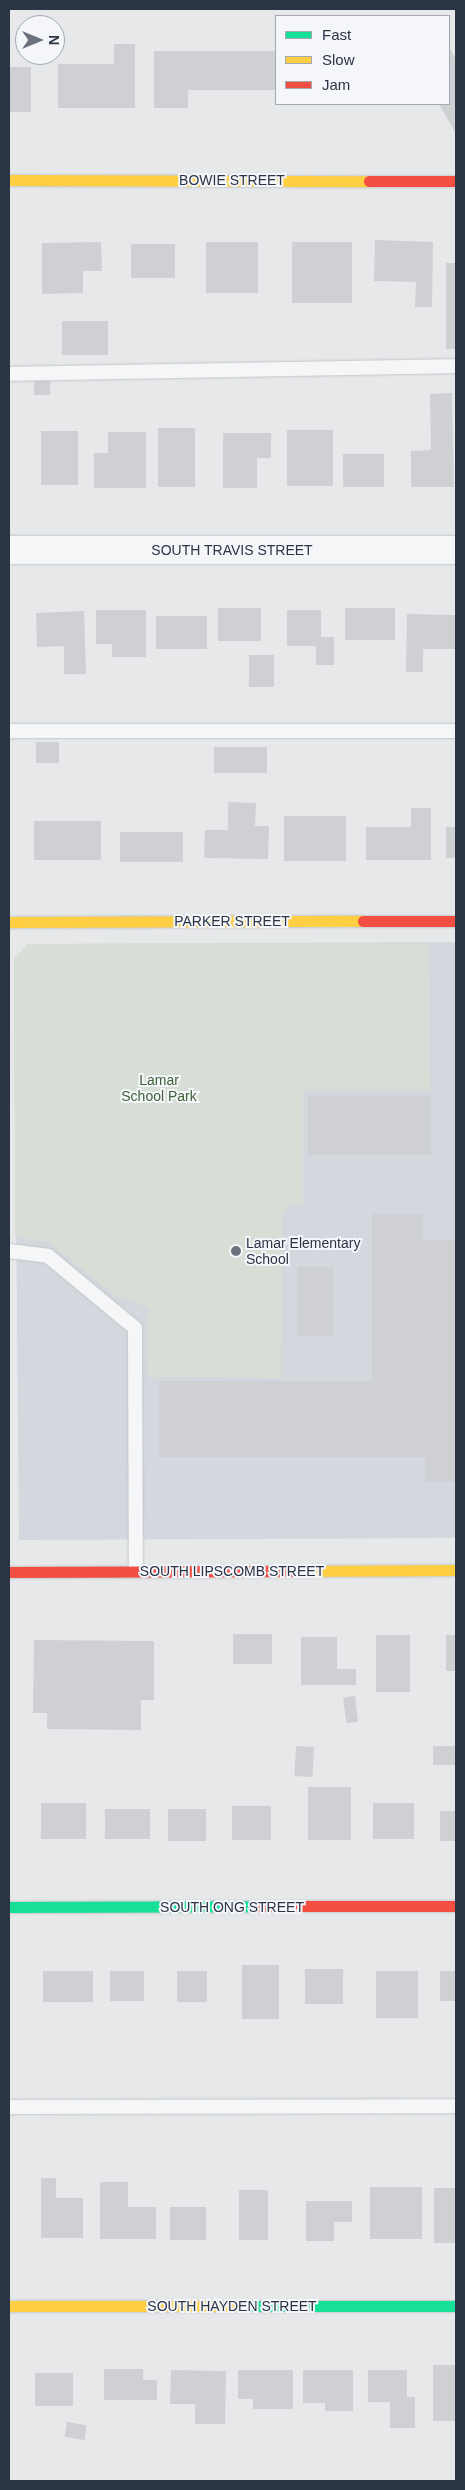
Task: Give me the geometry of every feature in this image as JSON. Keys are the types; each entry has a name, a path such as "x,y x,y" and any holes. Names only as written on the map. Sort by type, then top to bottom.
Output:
{"street":[{"name":"BOWIE STREET","path":"9,180 456,181"},
{"name":"SOUTH TRAVIS STREET","path":"9,550 456,550"},
{"name":"PARKER STREET","path":"9,922 456,921"},
{"name":"SOUTH LIPSCOMB STREET","path":"9,1572 456,1570"},
{"name":"SOUTH ONG STREET","path":"9,1907 456,1906"},
{"name":"SOUTH HAYDEN STREET","path":"9,2306 456,2306"}],"lane":[{"path":"9,374 456,366"},
{"path":"9,731 456,731"},
{"path":"9,1251 48,1256 135,1328 136,1571"},
{"path":"9,2107 456,2106"}],"shaded area":[{"name":"Lamar Elementary School","path":"456,942 456,1538 19,1540 14,959 28,944"}],"green space":[{"name":"Lamar School Park","path":"429,943 430,1090 303,1090 303,1205 289,1206 282,1213 281,1378 148,1377 148,1308 115,1295 49,1242 15,1237 14,959 28,944"}],"building":[{"path":"114,44 135,44 135,108 58,108 58,65 114,64"},
{"path":"450,48 456,60 456,134 440,105 450,105"},
{"path":"154,51 275,51 275,90 188,90 188,108 154,108"},
{"path":"9,67 31,67 31,112 9,112"},
{"path":"375,240 433,242 432,307 415,307 416,282 374,281"},
{"path":"101,242 102,271 83,271 83,293 42,294 42,243"},
{"path":"206,242 258,242 258,293 206,293"},
{"path":"292,242 352,242 352,303 292,303"},
{"path":"131,244 175,244 175,278 131,278"},
{"path":"446,263 456,263 456,349 446,349"},
{"path":"62,321 108,321 108,355 62,355"},
{"path":"34,378 50,378 50,395 34,395"},
{"path":"452,393 454,487 411,487 411,451 431,450 430,394"},
{"path":"158,428 195,428 195,487 158,487"},
{"path":"287,430 333,430 333,486 287,486"},
{"path":"41,431 78,431 78,485 41,485"},
{"path":"108,432 146,432 146,488 94,488 94,453 108,453"},
{"path":"223,433 271,433 271,458 257,458 257,488 223,488"},
{"path":"343,454 384,454 384,487 343,487"},
{"path":"218,608 261,608 261,641 218,641"},
{"path":"345,608 395,608 395,640 345,640"},
{"path":"96,610 146,610 146,657 112,657 112,644 96,644"},
{"path":"287,610 321,610 321,637 334,637 334,665 316,665 316,646 287,646"},
{"path":"84,611 86,674 64,674 64,646 37,647 36,613"},
{"path":"407,614 455,615 455,649 423,649 423,672 406,672"},
{"path":"156,616 207,616 207,649 156,649"},
{"path":"249,655 274,655 274,687 249,687"},
{"path":"36,742 59,742 59,763 36,763"},
{"path":"214,747 267,747 267,773 214,773"},
{"path":"228,802 256,803 255,826 269,826 268,859 204,858 205,830 228,830"},
{"path":"411,808 431,808 431,860 366,860 366,827 411,827"},
{"path":"284,816 346,816 346,861 284,861"},
{"path":"34,821 101,821 101,860 34,860"},
{"path":"446,827 456,827 456,858 446,858"},
{"path":"120,832 183,832 183,862 120,862"},
{"path":"308,1096 431,1096 431,1155 308,1155"},
{"path":"372,1214 423,1214 423,1240 456,1240 456,1482 425,1482 425,1457 159,1457 159,1381 372,1381"},
{"path":"297,1267 333,1267 333,1336 297,1336"},
{"path":"233,1634 272,1634 272,1664 233,1664"},
{"path":"376,1635 410,1635 410,1692 376,1692"},
{"path":"446,1635 456,1635 456,1671 446,1671"},
{"path":"301,1637 337,1637 337,1669 356,1669 356,1685 301,1685"},
{"path":"34,1640 154,1641 154,1700 141,1700 141,1730 47,1729 47,1713 33,1713"},
{"path":"355,1696 358,1722 346,1723 343,1697"},
{"path":"296,1746 314,1747 312,1777 294,1776"},
{"path":"433,1746 456,1746 456,1765 433,1765"},
{"path":"308,1787 351,1787 351,1840 308,1840"},
{"path":"41,1803 86,1803 86,1839 41,1839"},
{"path":"373,1803 414,1803 414,1839 373,1839"},
{"path":"232,1806 271,1806 271,1840 232,1840"},
{"path":"105,1809 150,1809 150,1839 105,1839"},
{"path":"168,1809 206,1809 206,1841 168,1841"},
{"path":"440,1811 456,1811 456,1841 440,1841"},
{"path":"242,1965 279,1965 279,2019 242,2019"},
{"path":"305,1969 343,1969 343,2004 305,2004"},
{"path":"43,1971 93,1971 93,2002 43,2002"},
{"path":"110,1971 144,1971 144,2001 110,2001"},
{"path":"177,1971 207,1971 207,2002 177,2002"},
{"path":"376,1971 418,1971 418,2018 376,2018"},
{"path":"440,1971 456,1971 456,2001 440,2001"},
{"path":"41,2178 56,2178 56,2198 83,2198 83,2238 41,2238"},
{"path":"100,2182 128,2182 128,2207 156,2207 156,2239 100,2239"},
{"path":"370,2187 422,2187 422,2239 370,2239"},
{"path":"434,2188 456,2188 456,2243 434,2243"},
{"path":"239,2190 268,2190 268,2240 239,2240"},
{"path":"306,2201 352,2201 352,2222 334,2222 334,2241 306,2241"},
{"path":"170,2207 206,2207 206,2240 170,2240"},
{"path":"433,2365 456,2365 456,2421 433,2421"},
{"path":"104,2369 143,2369 143,2380 157,2380 157,2400 104,2400"},
{"path":"171,2370 226,2371 225,2424 195,2424 195,2404 170,2404"},
{"path":"238,2370 293,2370 293,2409 253,2409 253,2399 238,2399"},
{"path":"303,2370 353,2370 353,2411 325,2411 325,2403 303,2403"},
{"path":"368,2370 407,2370 407,2397 415,2397 415,2428 390,2428 390,2402 368,2402"},
{"path":"35,2373 73,2373 73,2406 35,2406"},
{"path":"67,2422 87,2425 84,2440 65,2437"}],"traffic: fast":[{"path":"9,1907 254,1906"},
{"path":"246,2306 456,2306"}],"traffic: slow":[{"path":"9,180 369,181"},
{"path":"9,922 363,921"},
{"path":"303,1571 456,1570"},
{"path":"9,2306 246,2306"}],"traffic: jam":[{"path":"369,181 456,181"},
{"path":"363,921 456,921"},
{"path":"9,1572 303,1571"},
{"path":"254,1906 456,1906"}],"place":[{"name":"Lamar Elementary School","path":"236,1251"}]}
